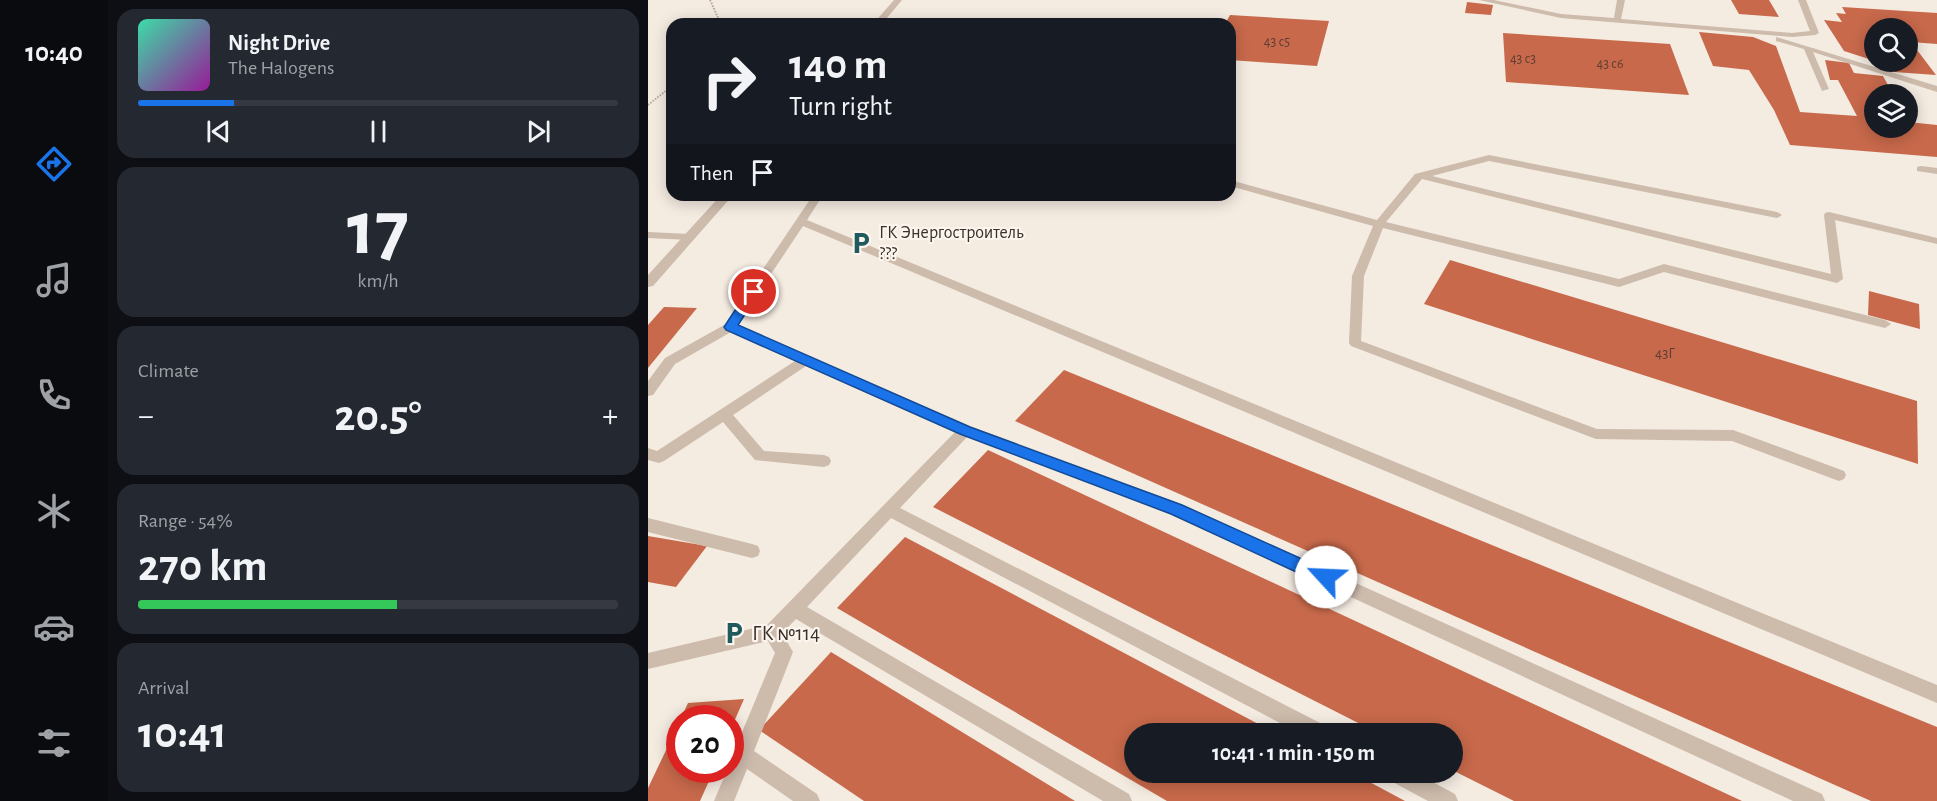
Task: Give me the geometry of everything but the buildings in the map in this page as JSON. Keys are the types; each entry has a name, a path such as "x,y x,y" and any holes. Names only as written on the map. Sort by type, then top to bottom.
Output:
{"street":[{"path":"882,18 898,0"},
{"path":"648,283 722,201"}],"lane":[{"path":"1483,0 1561,16 1792,35 1815,33 1802,0"},
{"path":"1617,21 1621,0"},
{"path":"1757,32 1937,89"},
{"path":"1807,48 1825,89"},
{"path":"1777,215 1489,158 1419,176 1379,224 1358,276 1355,343 1596,434 1733,436 1839,475"},
{"path":"1921,169 1937,171"},
{"path":"1419,176 1837,279 1829,215 1937,240"},
{"path":"1236,185 1379,224 1619,283 1664,268 1885,324"},
{"path":"648,391 669,362 730,327 814,201"},
{"path":"800,221 1937,694"},
{"path":"648,236 690,237"},
{"path":"730,327 965,430 1176,509 1815,801"},
{"path":"648,454 659,457 804,360"},
{"path":"724,414 760,456 824,461"},
{"path":"648,661 772,632 965,430"},
{"path":"890,510 1300,723"},
{"path":"648,525 752,551"},
{"path":"795,609 1122,801"},
{"path":"744,752 784,652 772,632"},
{"path":"744,755 810,801"},
{"path":"724,801 731,783"},
{"path":"1414,783 1448,801"}],"path":[{"path":"710,0 718,18"},
{"path":"648,105 666,91"}],"place":[{"name":"ГК Энергостроитель ???","path":"861,243"},
{"name":"ГК №114","path":"734,633"}],"route":[{"path":"754,292 730,327 965,430 1176,509 1326,577"}]}
